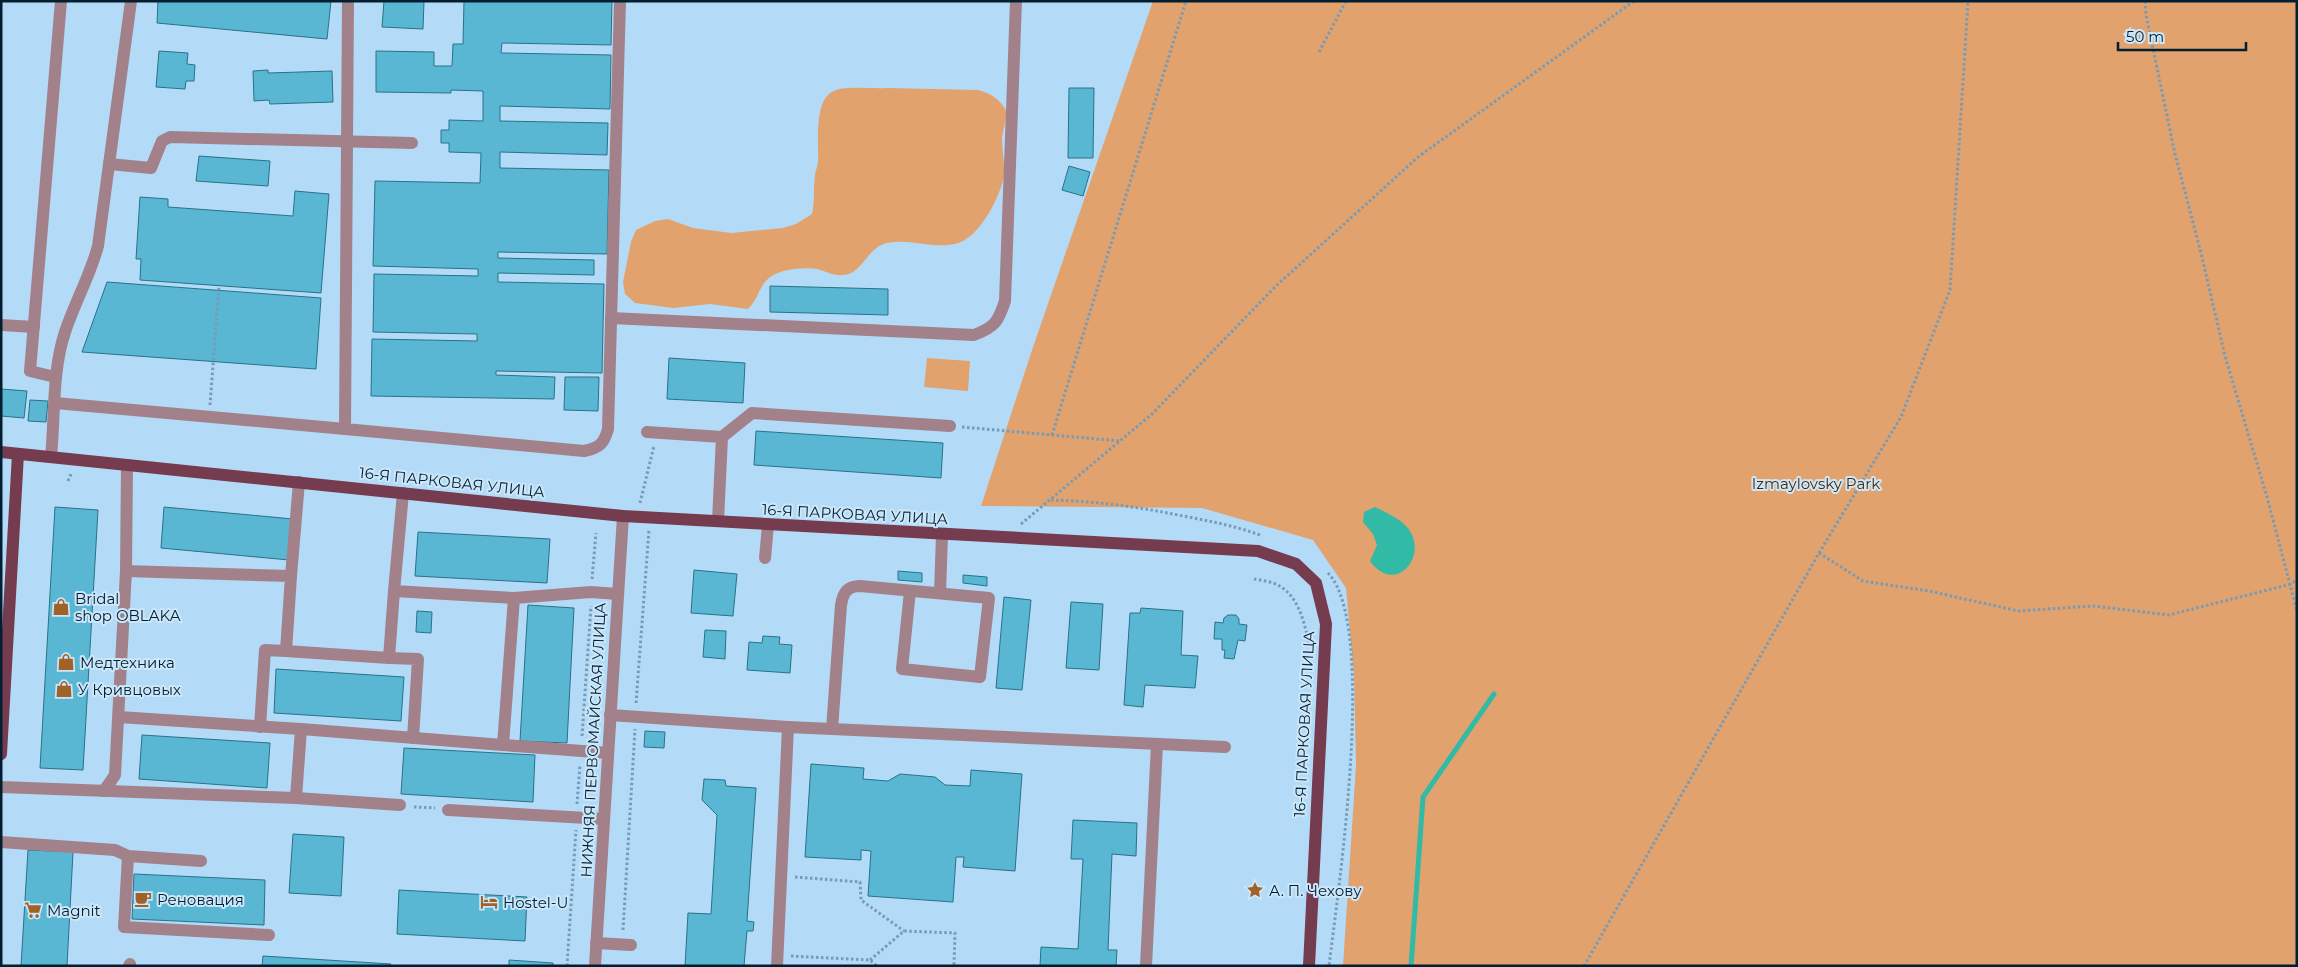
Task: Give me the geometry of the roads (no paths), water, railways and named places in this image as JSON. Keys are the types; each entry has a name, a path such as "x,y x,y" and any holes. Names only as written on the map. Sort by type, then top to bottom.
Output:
{"main road":[{"name":"16-Я ПАРКОВАЯ УЛИЦА","path":"1,452 623,516 1258,551 1296,564 1316,583 1326,624 1309,966"},
{"path":"1,754 18,454"}],"street":[{"path":"55,376 30,371 61,1"},
{"path":"51,457 55,376 65,332 92,270 98,246 131,1"},
{"path":"345,429 348,1"},
{"path":"55,403 584,450 596,449 605,441 608,429 620,1"},
{"path":"612,318 974,335 989,330 999,319 1005,301 1016,1"},
{"path":"109,164 151,168 162,141 170,137 412,143"},
{"path":"1,325 34,327"},
{"path":"652,432 722,437 752,413 950,426"},
{"path":"718,522 722,437"},
{"path":"104,791 115,774 126,572 128,465"},
{"path":"286,651 299,482"},
{"path":"389,658 402,493"},
{"name":"НИЖНЯЯ ПЕРВОМАЙСКАЯ УЛИЦА","path":"595,966 623,516"},
{"path":"765,558 768,525"},
{"path":"940,594 942,535"},
{"path":"126,572 291,576"},
{"path":"832,729 840,605 845,591 849,588 860,586 989,598 980,677 902,669 910,591"},
{"path":"394,590 514,598 592,592 618,594"},
{"path":"503,745 514,598"},
{"path":"260,727 265,650 418,659 413,738"},
{"path":"610,716 788,727 1225,747"},
{"path":"119,717 608,753"},
{"path":"777,960 788,727"},
{"path":"296,798 300,729"},
{"path":"1146,966 1156,744"},
{"path":"1,787 296,798 400,805"},
{"path":"448,810 604,819"},
{"path":"1,842 114,850 128,856 201,861"},
{"path":"128,856 124,927 269,935"},
{"path":"596,943 627,944"}],"waterway":[{"path":"1411,966 1423,797 1494,694"}],"place":[{"name":"Bridal shop OBLAKA","path":"61,607"},
{"name":"Медтехника","path":"66,662"},
{"name":"У Кривцовых","path":"64,689"},
{"name":"А. П. Чехову","path":"1255,890"},
{"name":"Реновация","path":"143,899"},
{"name":"Hostel-U","path":"489,902"},
{"name":"Magnit","path":"33,910"}],"park label":[{"name":"Izmaylovsky Park","path":"1816,483"}]}
